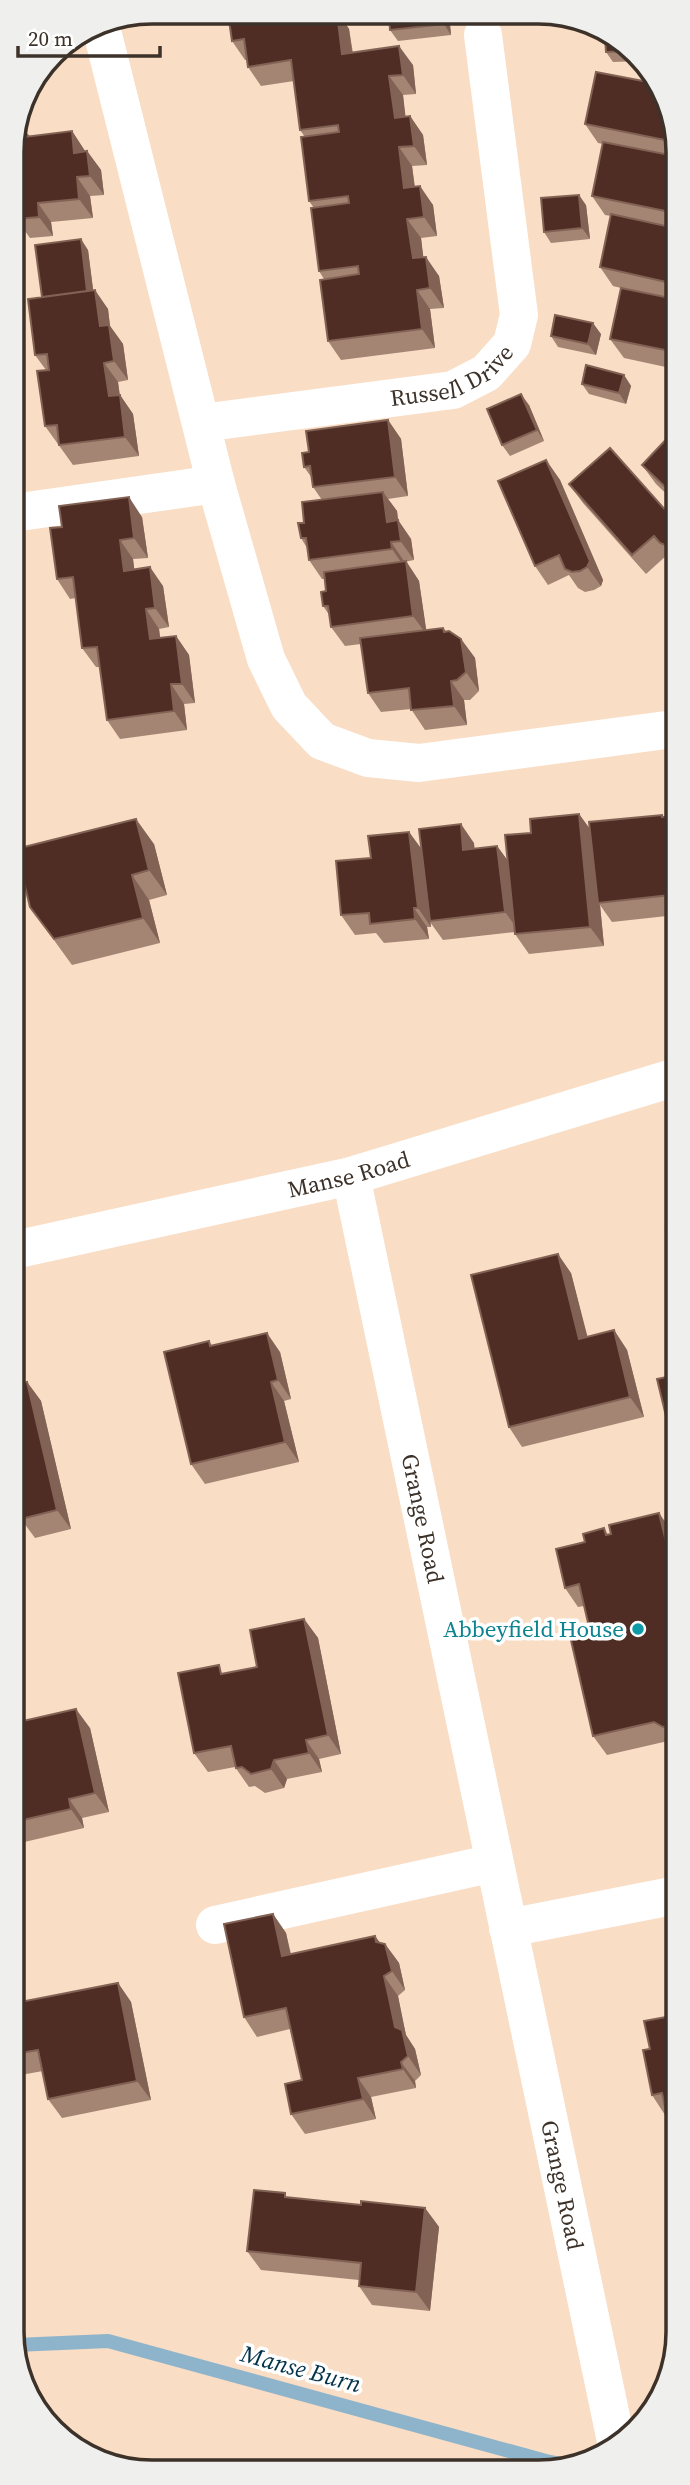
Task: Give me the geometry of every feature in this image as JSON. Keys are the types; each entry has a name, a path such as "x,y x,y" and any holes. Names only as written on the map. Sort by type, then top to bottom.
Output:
{"street":[{"path":"103,35 216,484 266,659 289,706 323,741 368,758 419,763 666,730"},
{"name":"Russell Drive","path":"202,423 453,390 486,373 512,344 519,316 483,36"},
{"path":"25,511 216,484"},
{"name":"Manse Road","path":"24,1248 351,1176 666,1080"},
{"name":"Grange Road","path":"351,1176 614,2435"},
{"path":"215,1925 494,1863"},
{"path":"508,1928 665,1897"}],"building":[{"path":"390,24 442,24 390,30"},
{"path":"230,25 338,25 342,54 399,46 403,75 389,76 395,118 410,116 414,146 399,147 404,188 420,186 424,217 407,219 413,258 426,257 430,288 417,290 422,329 328,341 320,280 359,274 358,266 319,271 311,208 349,203 348,196 309,201 301,137 339,132 338,125 300,130 291,60 248,67 244,39 232,41"},
{"path":"606,45 616,52 606,52"},
{"path":"596,72 643,81 659,111 664,140 585,124"},
{"path":"72,131 74,153 87,151 90,176 77,177 79,199 38,203 39,217 25,218 26,137"},
{"path":"603,142 666,154 666,211 592,196"},
{"path":"579,195 582,228 544,232 541,198"},
{"path":"611,214 666,226 666,282 600,267"},
{"path":"81,239 87,291 42,297 35,245"},
{"path":"621,288 666,297 666,350 610,339"},
{"path":"95,290 100,326 109,325 114,361 104,363 109,396 120,395 125,437 59,445 57,425 45,426 37,371 49,370 47,354 35,355 28,299"},
{"path":"555,315 593,323 588,344 551,336"},
{"path":"586,365 624,375 619,393 582,384"},
{"path":"521,394 537,430 502,445 487,409"},
{"path":"388,420 395,477 313,487 310,466 304,467 302,453 309,452 306,431"},
{"path":"666,440 666,487 642,465"},
{"path":"610,448 666,511 666,545 654,536 632,555 569,484"},
{"path":"546,460 590,561 587,567 580,571 565,569 559,555 535,566 498,481"},
{"path":"383,492 387,522 398,520 401,541 391,542 392,549 309,560 306,538 301,538 298,523 304,523 302,502"},
{"path":"129,497 134,538 120,540 124,571 150,567 155,608 146,609 150,639 176,636 182,684 171,684 174,711 107,720 97,647 82,648 73,577 57,579 50,528 62,527 59,506"},
{"path":"406,561 413,616 331,627 328,606 323,606 321,592 326,591 324,572"},
{"path":"443,628 444,632 449,631 461,639 466,672 457,680 451,681 454,706 411,710 409,688 368,693 360,638"},
{"path":"579,814 590,927 515,934 505,835 531,833 530,819"},
{"path":"666,817 666,895 598,903 589,822"},
{"path":"136,819 149,870 132,875 143,918 54,939 30,907 25,885 25,847"},
{"path":"461,824 463,850 497,846 505,912 430,921 419,829"},
{"path":"409,832 418,908 414,908 415,919 370,924 369,913 341,915 336,861 371,858 368,836"},
{"path":"558,1254 579,1339 614,1330 630,1397 509,1427 471,1275"},
{"path":"267,1333 278,1380 271,1382 285,1442 191,1464 164,1352 209,1341 210,1346"},
{"path":"665,1377 665,1414 657,1379"},
{"path":"27,1382 57,1510 24,1518 24,1383"},
{"name":"Abbeyfield House","path":"659,1513 665,1539 665,1727 654,1722 593,1736 570,1636 590,1631 579,1584 565,1588 556,1549 585,1542 583,1534 604,1528 606,1535 611,1534 609,1525"},
{"path":"304,1619 328,1735 306,1740 309,1753 274,1760 271,1769 251,1774 242,1767 236,1768 231,1746 194,1753 178,1673 219,1665 221,1674 257,1667 250,1630"},
{"path":"76,1709 95,1793 69,1799 71,1809 24,1820 24,1721"},
{"path":"273,1914 282,1956 375,1936 376,1942 385,1944 392,1971 384,1976 395,2027 402,2030 408,2056 401,2062 403,2069 358,2078 363,2099 291,2114 285,2084 302,2080 286,2008 244,2017 224,1924"},
{"path":"118,1983 137,2081 48,2099 38,2050 24,2052 24,2001"},
{"path":"665,2017 665,2107 662,2093 652,2095 643,2050 650,2049 644,2021"},
{"path":"254,2190 285,2193 285,2197 361,2205 361,2201 425,2208 416,2292 359,2286 361,2263 247,2251"}],"waterway":[{"name":"Manse Burn","path":"25,2345 108,2341 542,2460"}],"place":[{"name":"Abbeyfield House","path":"638,1629"}]}
